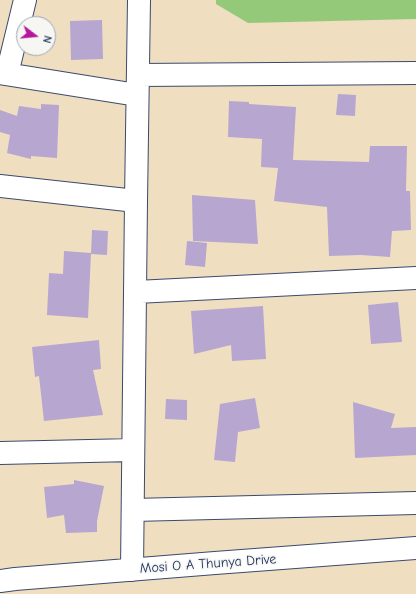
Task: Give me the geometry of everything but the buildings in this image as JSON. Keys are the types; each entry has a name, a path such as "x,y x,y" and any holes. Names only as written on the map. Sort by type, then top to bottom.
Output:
{"street":[{"path":"25,0 4,73 138,85 416,73"},
{"path":"132,570 139,0"},
{"path":"0,186 136,201"},
{"path":"136,292 416,278"},
{"path":"0,453 134,450"},
{"path":"133,510 416,503"},
{"name":"Mosi O A Thunya Drive","path":"0,581 416,548"}],"green space":[{"path":"216,0 416,0 416,19 248,23 216,4"}]}
